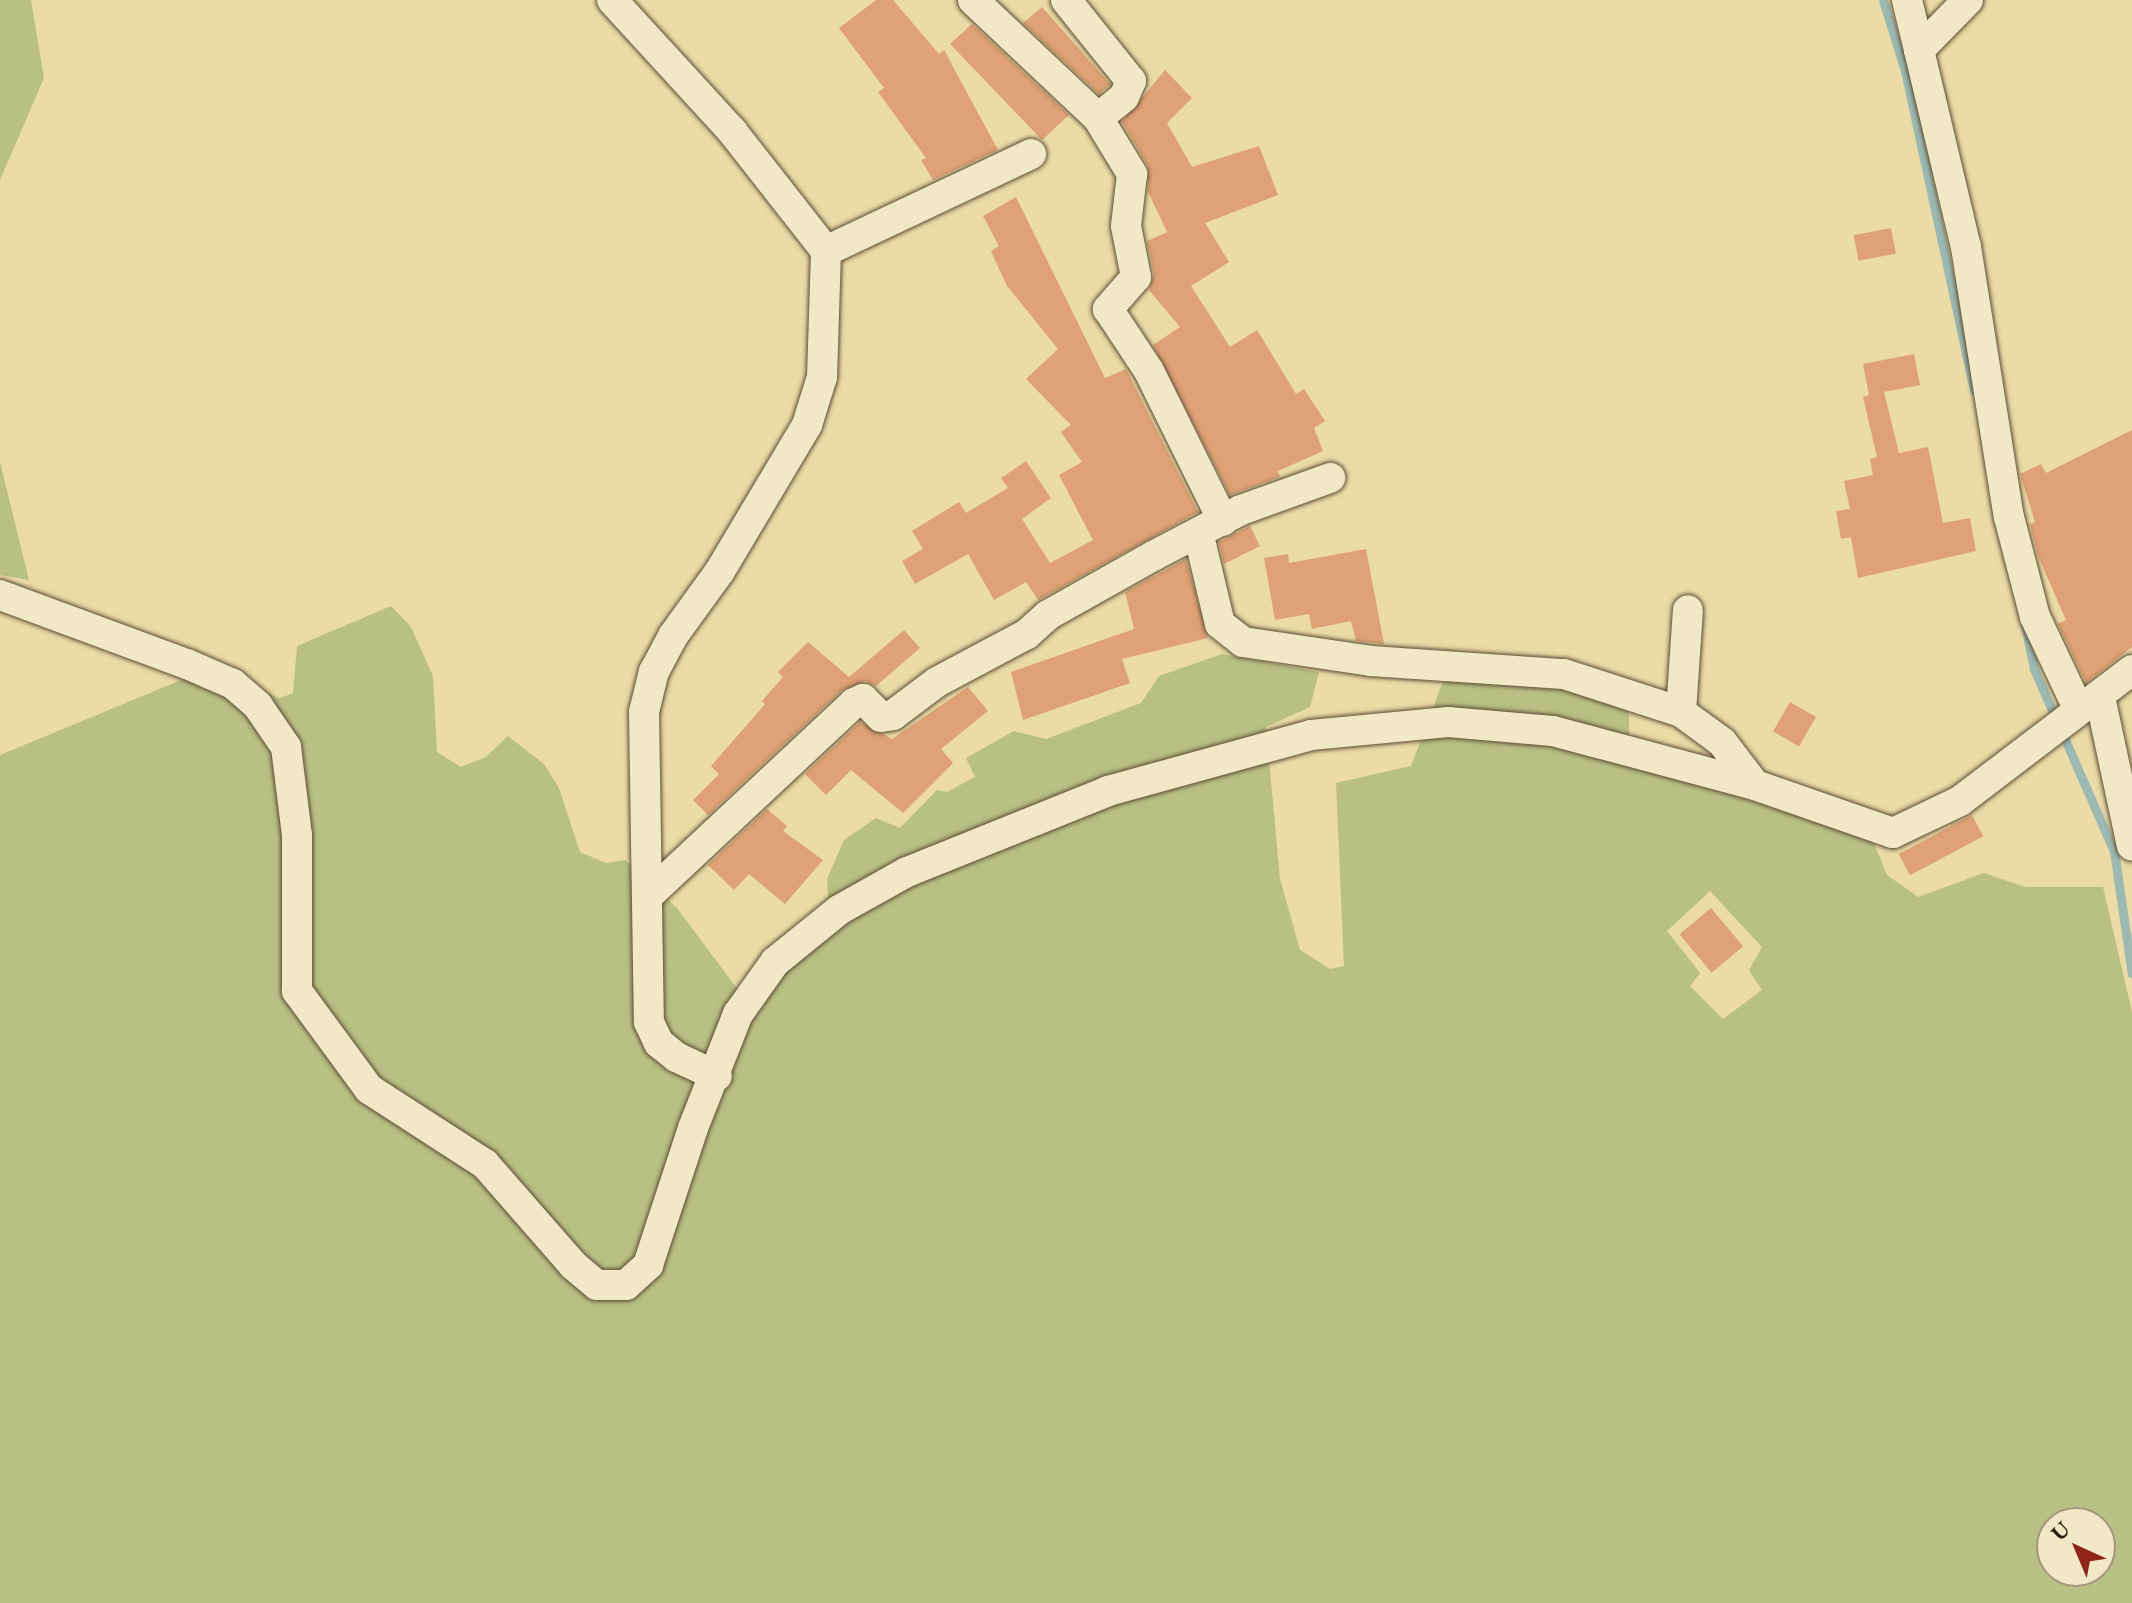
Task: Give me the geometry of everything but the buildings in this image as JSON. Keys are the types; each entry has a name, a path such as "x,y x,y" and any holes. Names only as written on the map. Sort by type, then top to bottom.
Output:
{"street":[{"path":"612,0 732,131 826,251 822,377 807,425 654,671 644,712 650,894 649,1022 659,1043 676,1057 717,1076"},
{"path":"973,0 1098,118 1132,174 1126,226 1136,277 1108,309 1149,371 1211,528 1220,624 1243,642 1371,661 1564,674 1681,712 1722,742 1755,785"},
{"path":"1066,0 1131,81 1124,97 1098,118"},
{"path":"1907,0 1966,247 2009,517 2035,617 2085,705 2132,846"},
{"path":"1919,50 1968,0"},
{"path":"826,251 1031,154"},
{"path":"650,894 854,703 863,699 881,717 893,715 937,682 1027,634 1048,615 1211,528 1330,478"},
{"path":"0,595 187,664 233,684 258,706 286,747 297,835 297,991 369,1089 485,1164 573,1265 597,1285 626,1285 648,1265 693,1128 717,1076 738,1014 775,962 839,910 907,872 1122,787 1311,735 1448,722 1553,731 1755,785 1893,833 1960,801 2132,670"},
{"path":"1681,712 1688,610"}],"green space":[{"path":"0,0 31,0 44,78 0,180"},
{"path":"0,462 29,580 0,575"},
{"path":"391,606 411,627 433,676 437,752 461,767 486,757 508,736 544,764 559,788 580,852 606,863 625,860 677,908 753,1010 780,973 830,928 827,879 844,840 876,818 900,828 937,790 947,792 975,777 966,758 1014,731 1046,739 1141,703 1159,676 1222,654 1319,672 1310,707 1266,727 1280,879 1300,950 1330,969 1344,966 1336,783 1411,766 1445,676 1565,682 1629,705 1629,760 1873,841 1887,875 1918,897 1984,873 2025,887 2103,887 2132,1012 2132,1603 0,1603 0,755 220,664 251,687 280,698 293,693 297,646","holes":["1710,891 1762,947 1749,970 1762,990 1723,1019 1690,986 1700,973 1667,931"]}],"waterway":[{"path":"1883,0 1905,71 1974,391"},
{"path":"2025,625 2034,669 2114,851 2132,974"}]}
